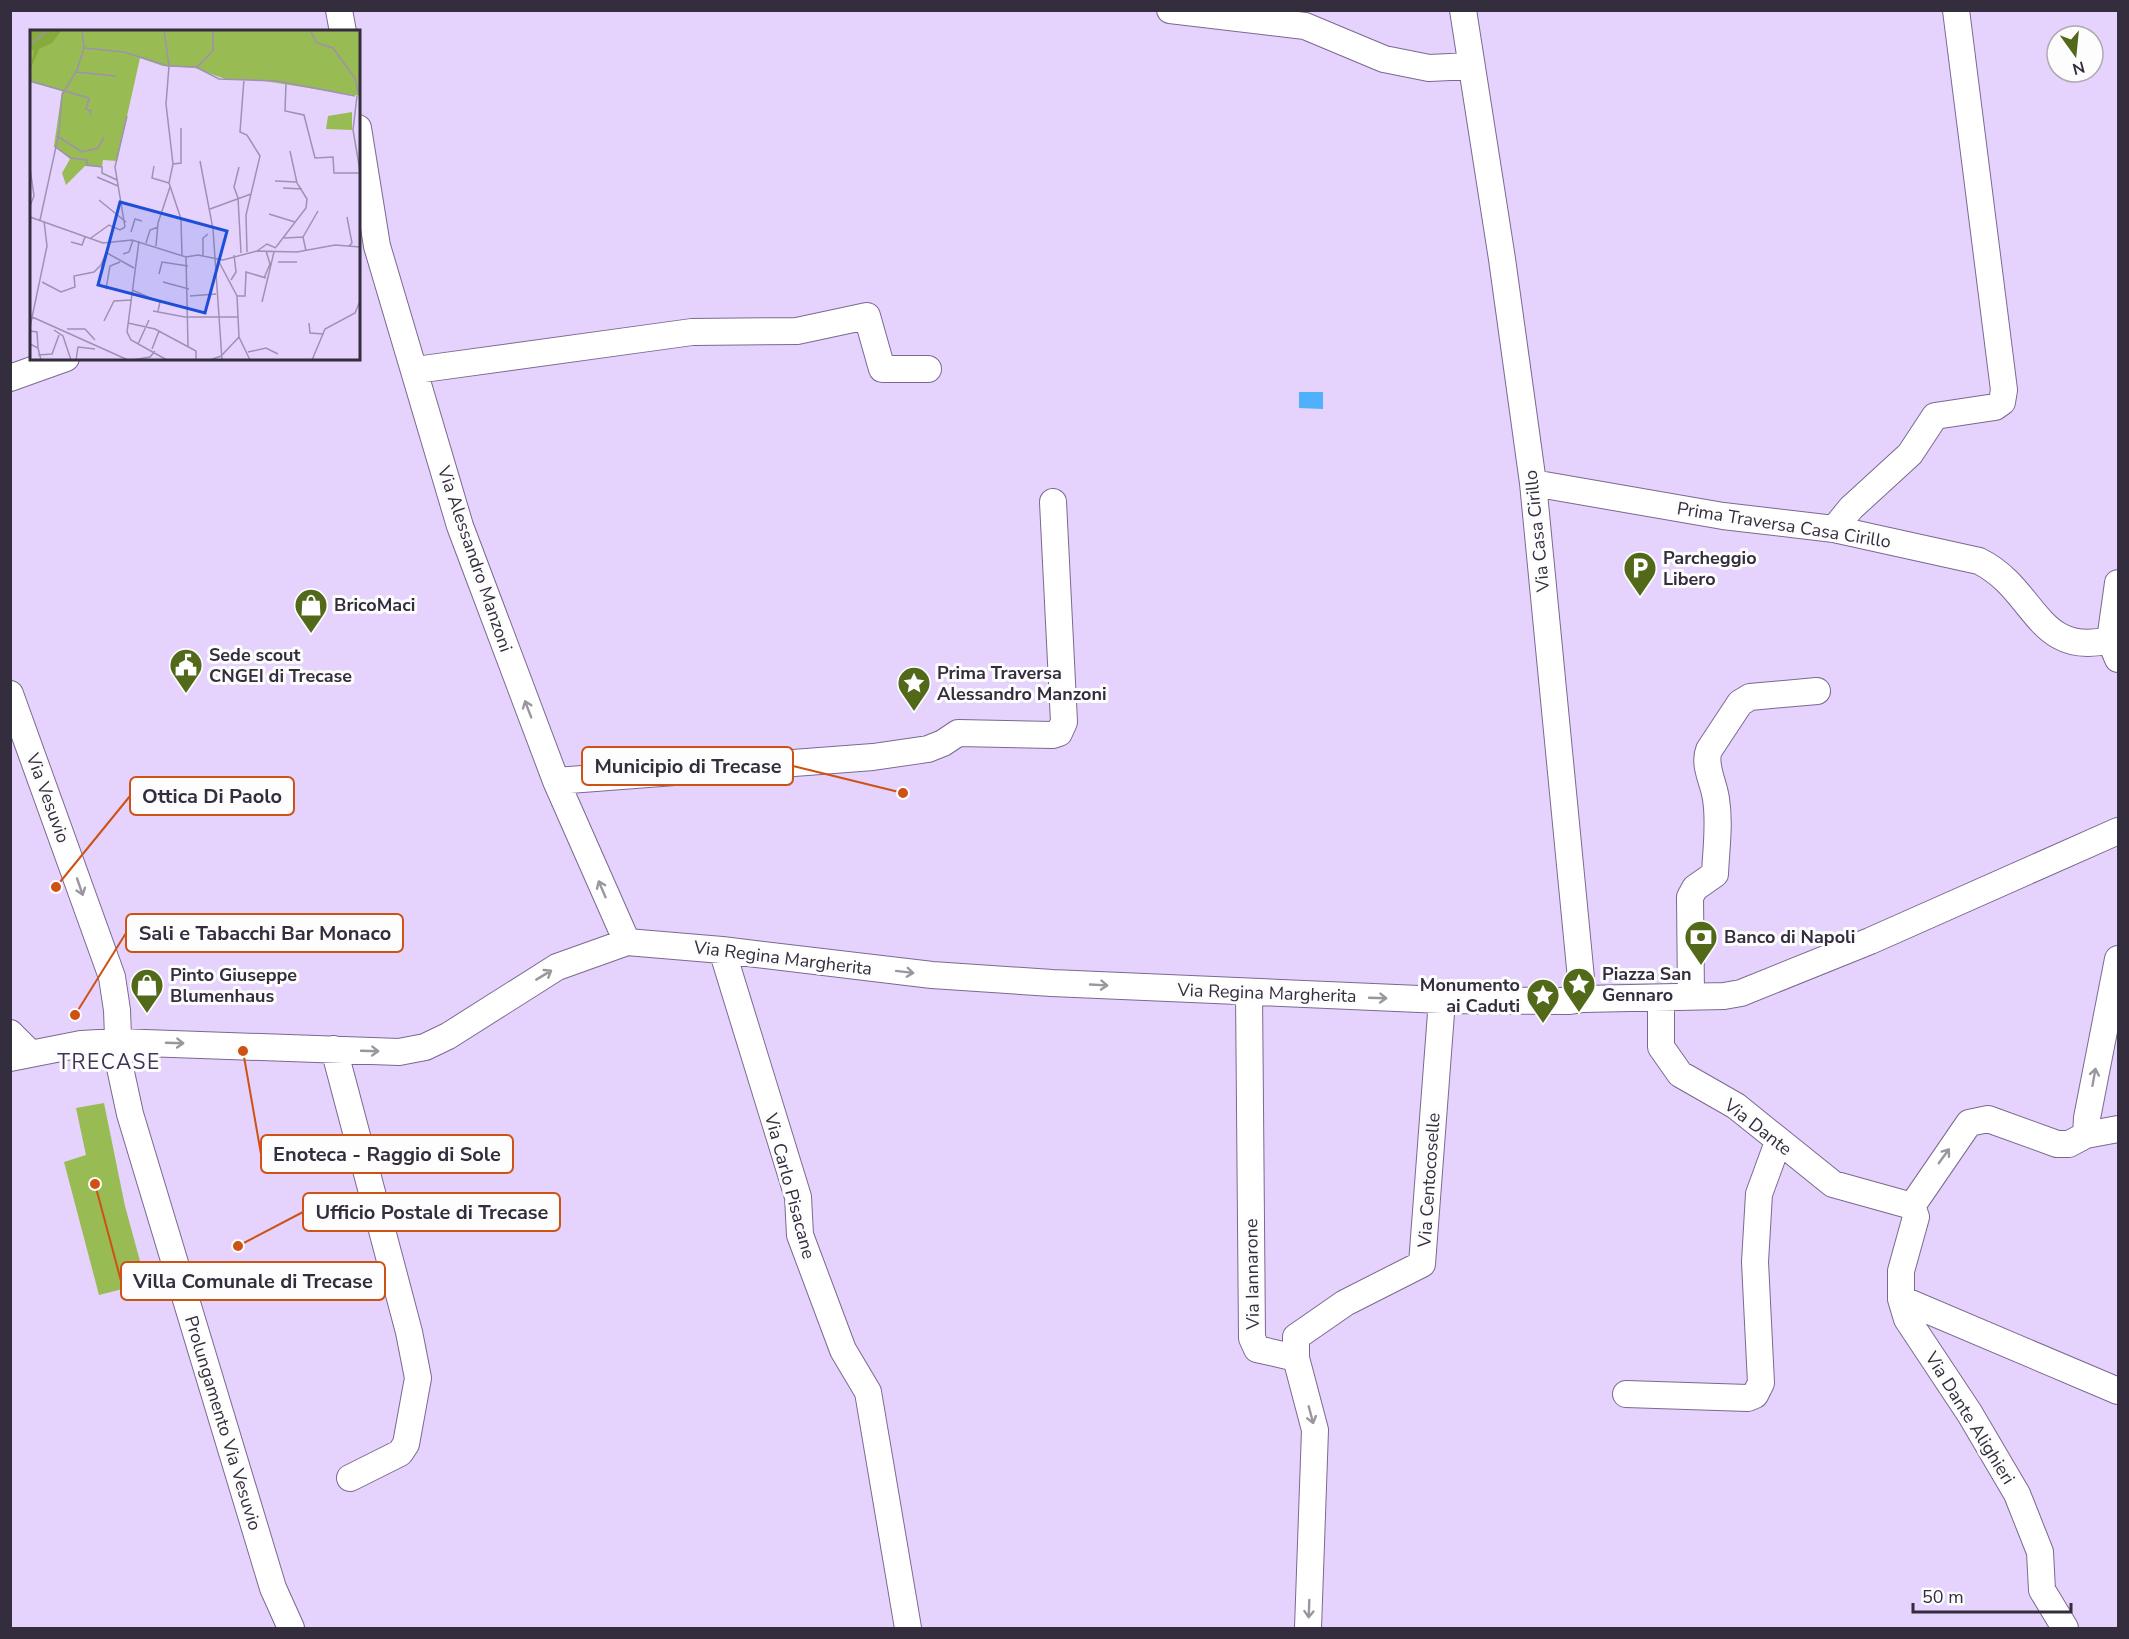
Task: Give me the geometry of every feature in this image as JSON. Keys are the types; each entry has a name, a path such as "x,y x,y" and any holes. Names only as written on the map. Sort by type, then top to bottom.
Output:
{"street":[{"path":"339,10 343,30"},
{"path":"1170,10 1305,26 1384,59 1429,68 1471,66"},
{"name":"Via Casa Cirillo","path":"1463,10 1533,483 1583,999"},
{"path":"1834,529 1851,508 1910,454 1935,416 1995,407 2002,402 2004,390 1956,10"},
{"name":"Via Alessandro Manzoni","path":"360,152 368,250 416,370 460,525 556,781 627,942"},
{"path":"416,370 692,332 797,331 867,316 882,369 928,369"},
{"path":"10,378 60,360"},
{"name":"Prima Traversa Casa Cirillo","path":"1533,483 1723,516 1834,529 1979,561 1996,569 2050,631 2064,640 2114,650"},
{"path":"556,781 873,757 928,749 944,743 958,733 1053,735 1059,733 1064,722 1053,502"},
{"path":"2114,650 2118,583"},
{"path":"1691,996 1690,897 1695,888 1715,874 1718,817 1706,757 1740,703 1750,697 1817,691"},
{"name":"Via Vesuvio","path":"10,694 112,977 117,1010 117,1042"},
{"path":"2007,882 2014,862 2118,816"},
{"name":"Via Regina Margherita","path":"20,1056 81,1044 117,1042 399,1052 425,1047 457,1031 557,967 627,942 722,950 932,975 1249,992 1442,1000 1570,1001 1691,996 1708,998 1741,993 2007,882 2067,851 2118,831"},
{"name":"Via Carlo Pisacane","path":"722,950 798,1197 800,1235 843,1350 868,1392 908,1629"},
{"path":"2086,1135 2095,1075 2118,959"},
{"name":"Via Iannarone","path":"1249,992 1252,1338 1257,1349 1296,1358"},
{"name":"Via Dante","path":"1661,998 1661,1047 1680,1074 1736,1106 1833,1184 1912,1206"},
{"name":"Via Centocoselle","path":"1296,1358 1296,1337 1300,1332 1319,1323 1354,1298 1422,1264 1442,1000"},
{"path":"10,1033 20,1056"},
{"name":"Prolungamento Via Vesuvio","path":"117,1042 130,1114 179,1282 273,1588 291,1629"},
{"path":"334,1049 409,1332 418,1378 406,1444 400,1453 350,1478"},
{"path":"1912,1206 1969,1123 1989,1119 2056,1144 2069,1144 2086,1135 2118,1129"},
{"path":"1626,1394 1748,1398 1759,1390 1761,1383 1755,1262 1759,1194 1778,1142"},
{"name":"Via Dante Alighieri","path":"1912,1206 1916,1217 1901,1271 1901,1299 1907,1319 1970,1414 2017,1494 2040,1552 2042,1590 2065,1629"},
{"path":"1901,1299 2118,1391"},
{"path":"1296,1358 1315,1430 1308,1629"}],"green space":[{"path":"104,1103 125,1206 146,1283 99,1295 64,1162 86,1155 76,1108"}],"water":[{"path":"1299,392 1323,392 1323,409 1299,408"}],"place":[{"name":"Parcheggio Libero","path":"1640,597"},
{"name":"BricoMaci","path":"311,634"},
{"name":"Sede scout CNGEI di Trecase","path":"186,694"},
{"name":"Prima Traversa Alessandro Manzoni","path":"914,712"},
{"name":"Municipio di Trecase","path":"903,793"},
{"name":"Ottica Di Paolo","path":"56,887"},
{"name":"Banco di Napoli","path":"1701,966"},
{"name":"Piazza San Gennaro","path":"1579,1013"},
{"name":"Pinto Giuseppe Blumenhaus","path":"147,1014"},
{"name":"Sali e Tabacchi Bar Monaco","path":"75,1015"},
{"name":"Monumento ai Caduti","path":"1543,1024"},
{"name":"Enoteca - Raggio di Sole","path":"243,1051"},
{"name":"Villa Comunale di Trecase","path":"95,1184"},
{"name":"Ufficio Postale di Trecase","path":"238,1246"}],"district":[{"name":"TRECASE","path":"109,1062"}]}
